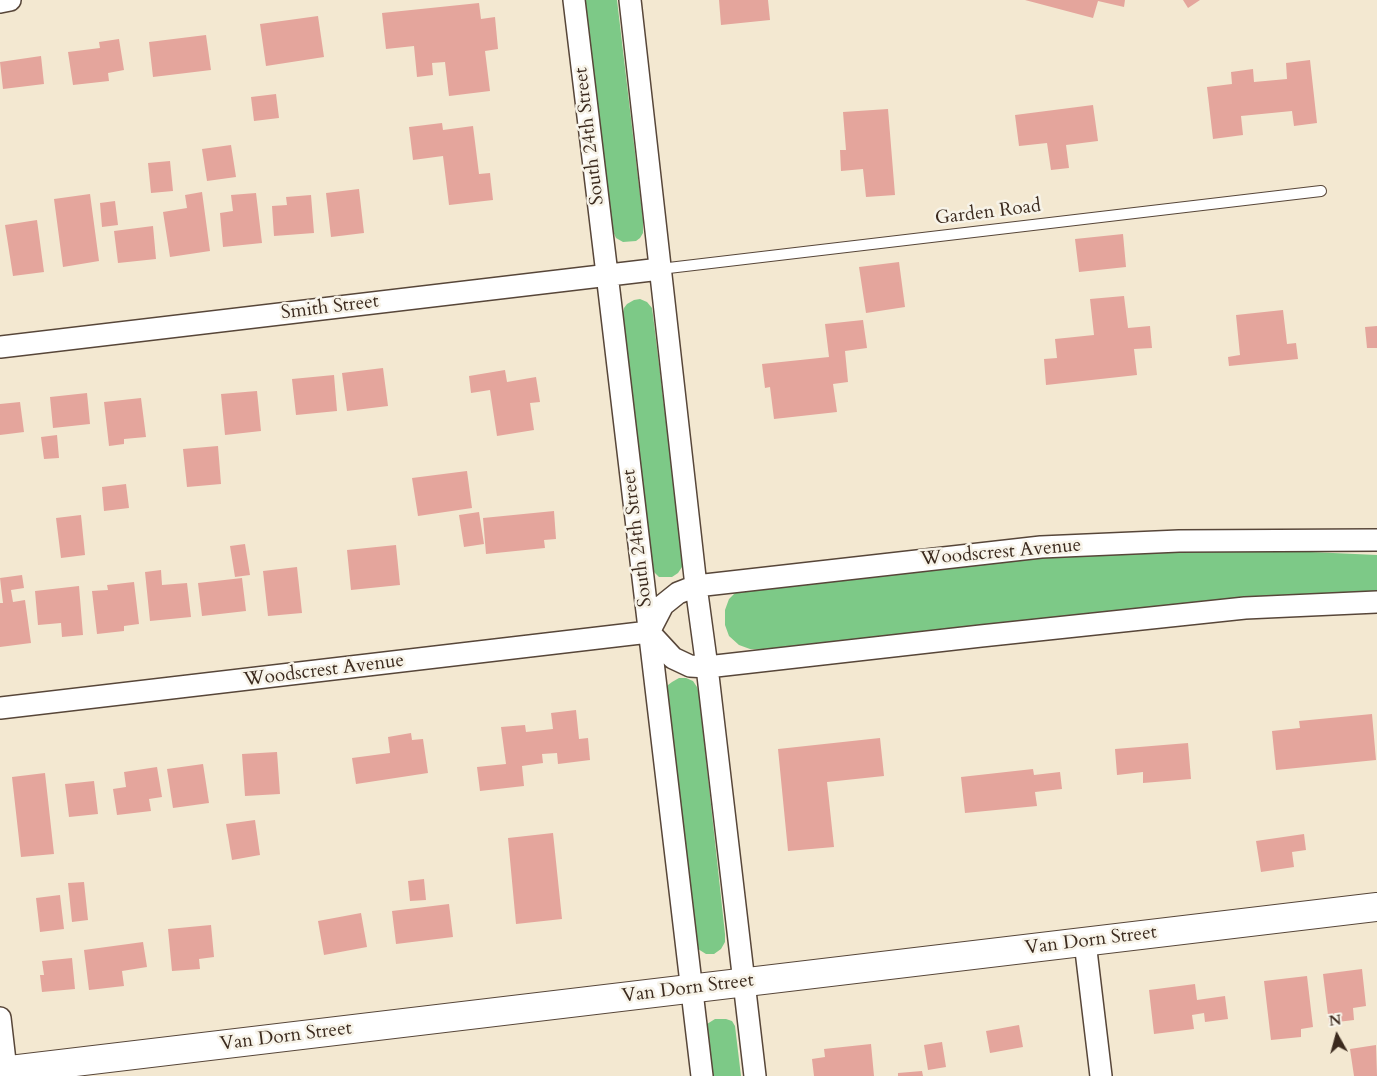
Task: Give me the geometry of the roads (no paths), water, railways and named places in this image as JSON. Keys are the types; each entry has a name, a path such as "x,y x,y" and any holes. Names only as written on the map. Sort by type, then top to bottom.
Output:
{"main road":[{"name":"Van Dorn Street","path":"3,1071 1377,907"}],"street":[{"path":"0,2 10,0"},
{"name":"South 24th Street","path":"574,0 608,275 690,989 702,1076"},
{"path":"630,0 696,586 754,1076"},
{"name":"Smith Street","path":"0,347 660,269"},
{"name":"Woodscrest Avenue","path":"0,708 649,632 664,605 678,593 696,586 1041,546 1179,541 1377,540"},
{"path":"649,632 673,658 690,666 707,667 1236,609 1377,602"},
{"path":"1085,942 1102,1076"},
{"path":"0,1018 3,1071"}],"lane":[{"name":"Garden Road","path":"660,269 1321,191"}]}
